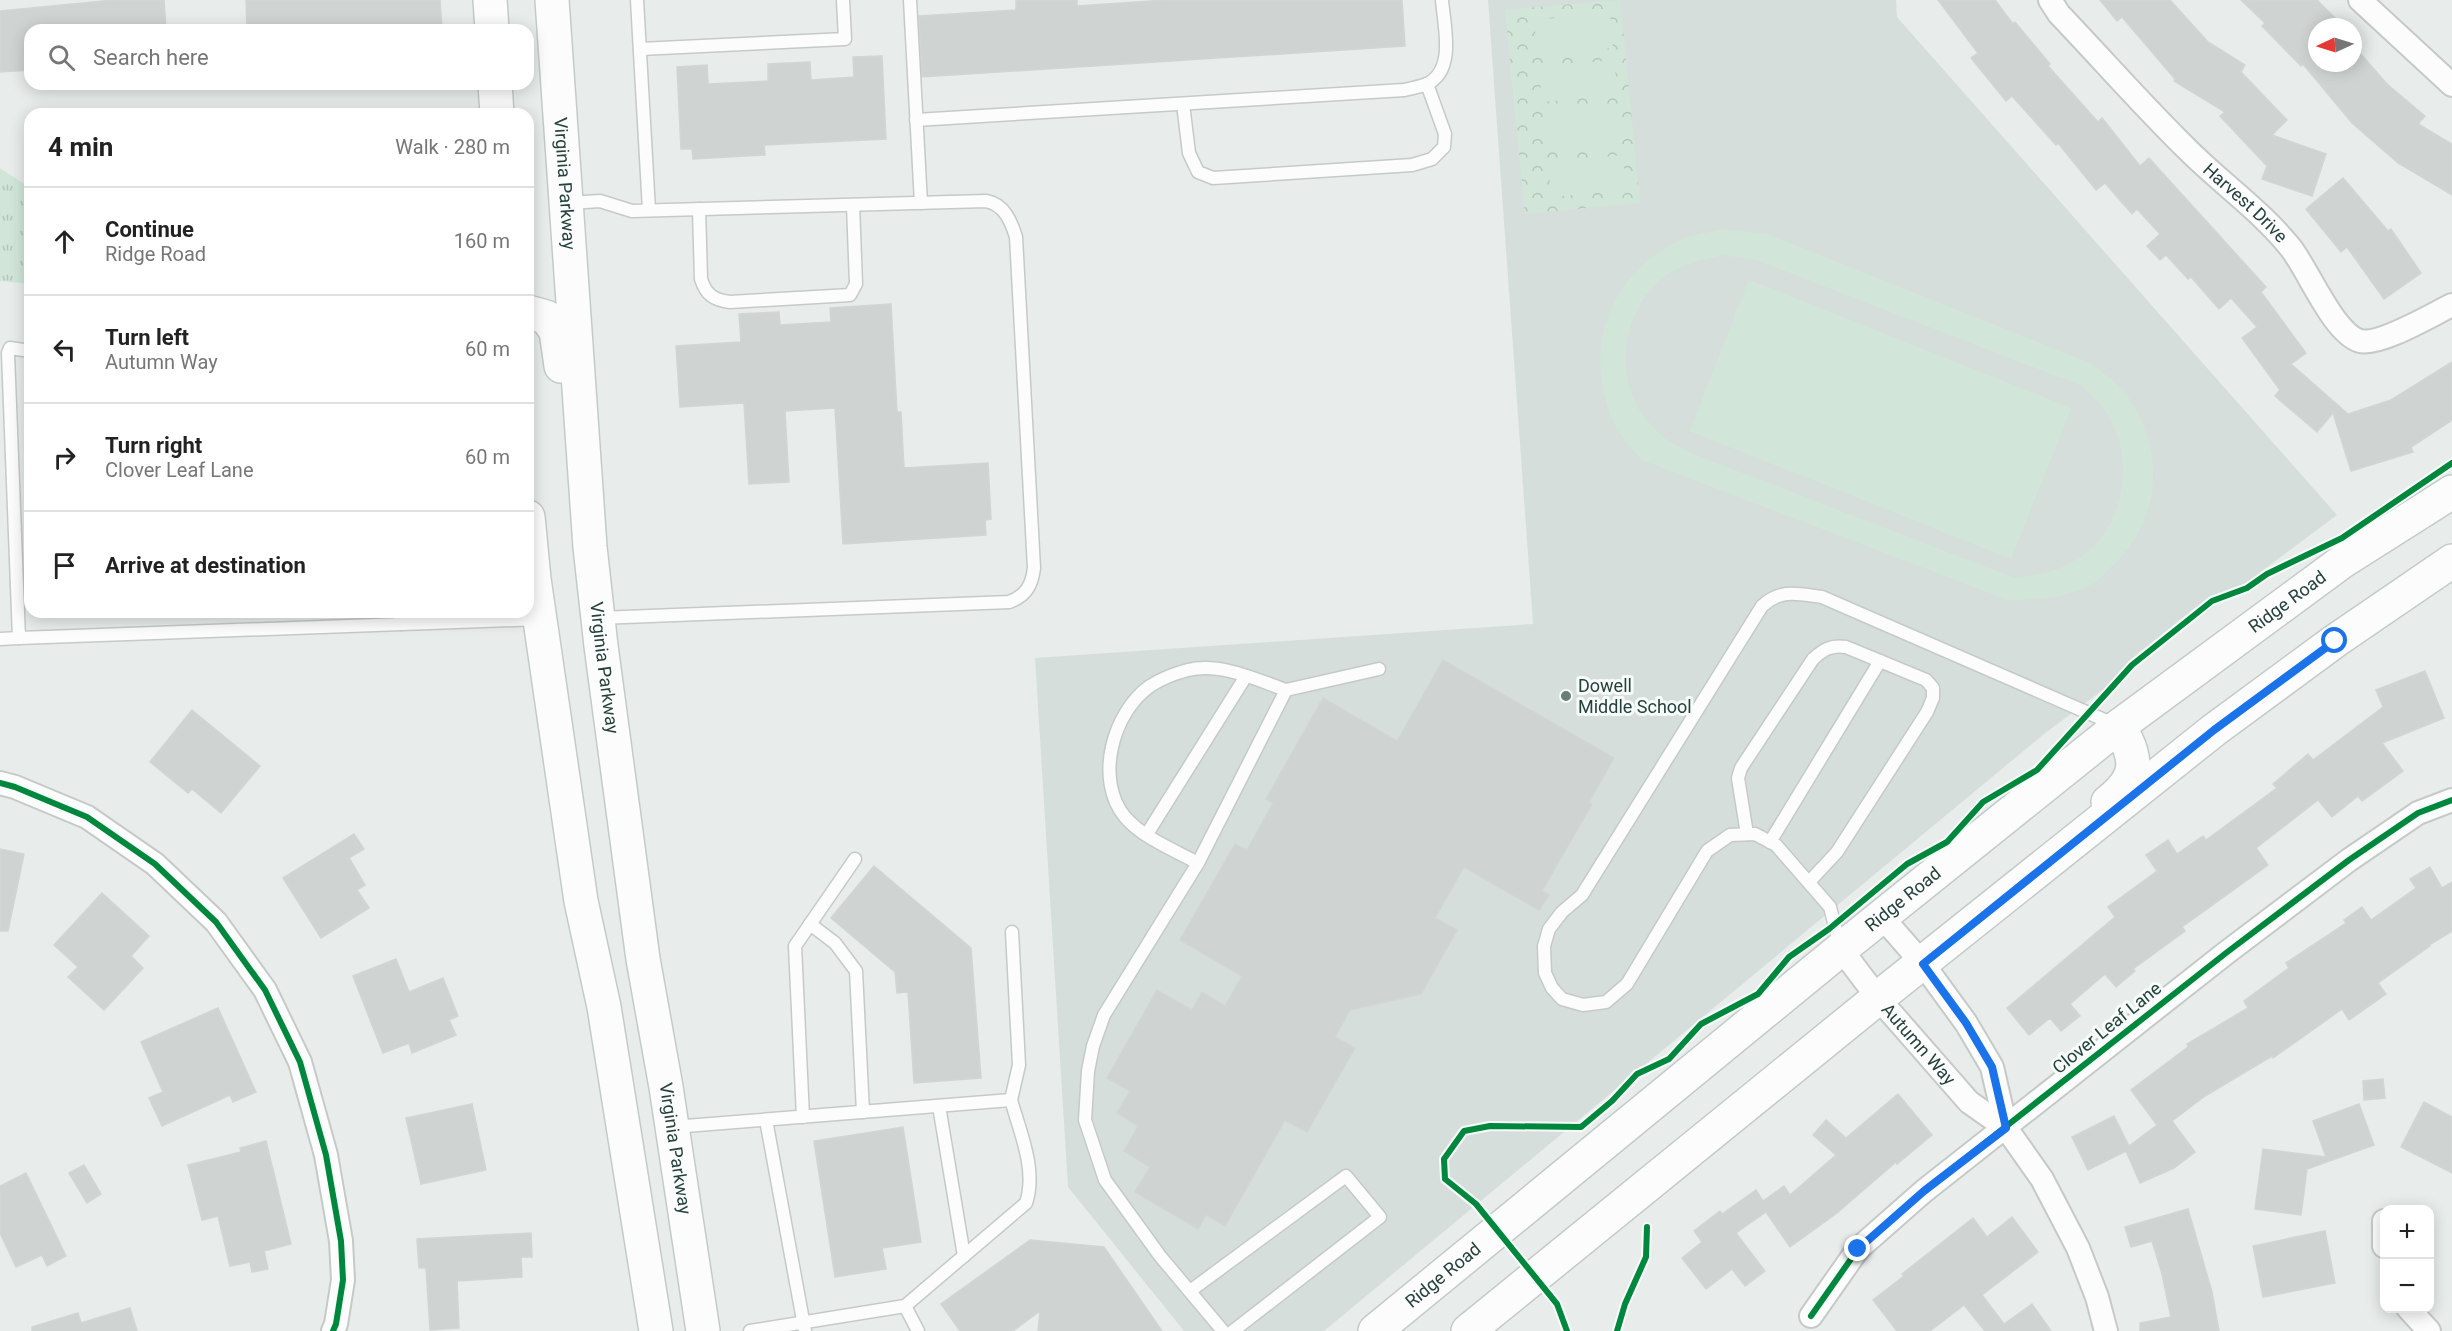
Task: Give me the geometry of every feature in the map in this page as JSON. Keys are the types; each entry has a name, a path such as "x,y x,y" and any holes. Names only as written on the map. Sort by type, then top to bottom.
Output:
{"main road":[{"path":"490,0 492,24"},
{"name":"Virginia Parkway","path":"552,0 565,203 598,618 626,846 703,1331"},
{"path":"495,90 497,108"},
{"path":"534,314 546,317 556,331 568,437 585,465"},
{"name":"Ridge Road","path":"1375,1331 1841,949 2120,726 2343,561 2452,492"},
{"path":"1468,1331 1878,998 2214,730 2335,641 2452,561"},
{"path":"534,568 581,901 606,1017 656,1331"},
{"path":"2037,873 2070,830 2117,795 2131,777 2133,753 2120,726"},
{"path":"581,901 602,919 635,1068 643,1090 653,1104 670,1118"}],"street":[{"name":"Harvest Drive","path":"2050,0 2059,14 2186,148 2221,182 2258,212 2291,249 2333,317 2350,335 2359,341 2380,339 2452,304"},
{"path":"2360,0 2452,85"},
{"path":"0,783 15,787 87,818 155,864 216,922 265,990 300,1062 326,1155 341,1241 343,1280 333,1331"},
{"name":"Clover Leaf Lane","path":"1811,1316 1858,1249 1924,1191 2226,953 2349,860 2418,813 2452,800"},
{"name":"Autumn Way","path":"1882,917 1923,964 1966,1023 1992,1067 2006,1128"},
{"name":"Autumn Way","path":"1841,949 1878,998 1970,1102 2006,1128 2042,1179 2074,1239 2097,1297 2106,1331"},
{"path":"2413,1313 2429,1331"}],"lane":[{"path":"637,0 648,210"},
{"path":"640,49 845,39 843,0"},
{"path":"909,0 921,203"},
{"path":"916,120 1404,90 1427,84 1436,78 1446,58 1442,0"},
{"path":"1183,104 1189,153 1198,172 1213,178 1412,165 1432,159 1444,147 1445,134 1427,84"},
{"path":"565,203 600,201 632,211 992,202 999,206 1011,222 1016,237 1034,568 1030,586 1025,594 1009,602 598,618"},
{"path":"699,209 701,279 704,289 713,299 730,302 850,295 856,284 852,205"},
{"path":"20,638 5,405 8,353 10,348 24,350"},
{"path":"1841,949 1830,908 1784,854 1770,842 1755,834 1730,835 1707,851 1627,984 1606,1002 1583,1005 1562,999 1552,988 1545,972 1544,946 1549,929 1562,912 1582,895 1762,606 1771,598 1788,592 1822,597 2120,726"},
{"path":"0,639 401,618 540,619"},
{"path":"1747,834 1738,778 1741,768 1813,658 1825,648 1836,646 1926,680 1933,688 1933,698 1927,712 1861,818 1837,852 1809,882"},
{"path":"1770,842 1880,661"},
{"path":"1198,864 1147,834 1125,816 1110,780 1114,736 1140,696 1161,679 1202,668 1246,676 1286,690 1379,669"},
{"path":"1147,834 1246,676"},
{"path":"1223,1331 1160,1256 1105,1180 1085,1120 1088,1071 1093,1046 1104,1015 1198,864 1286,690"},
{"path":"802,1117 793,953 795,946 855,859"},
{"path":"810,924 835,943 856,971 863,1112"},
{"path":"750,1331 804,1327 905,1306 1026,1203 1031,1188 1026,1152 1011,1100 1019,1065 1012,932"},
{"path":"670,1118 766,1120 1011,1100"},
{"path":"939,1106 964,1256"},
{"path":"766,1120 804,1327"},
{"path":"1190,1291 1346,1176 1380,1217 1233,1331"},
{"path":"905,1306 918,1331"}],"shaded area":[{"name":"Dowell Middle School","path":"1488,0 1896,0 1897,17 2337,515 2044,734 1324,1331 1184,1331 1068,1187 1035,658 1533,624"}],"green space":[{"path":"1620,0 1640,203 1525,214 1505,10"},
{"path":"1610,13 1613,48 1538,55 1534,20"},
{"path":"1614,60 1618,95 1542,102 1539,67"},
{"path":"1618,107 1622,142 1546,149 1543,114"},
{"path":"1623,155 1626,190 1551,197 1548,162"},
{"path":"0,168 24,184 24,283 0,281"},
{"path":"1722,229 1767,234 2090,363 2109,377 2125,393 2139,415 2148,438 2152,461 2153,485 2148,508 2140,530 2127,551 2099,579 2082,589 2051,597 2008,600 1642,460 1623,438 1614,423 1605,396 1601,369 1601,343 1607,318 1618,295 1634,274 1654,256 1683,239","holes":["1723,255 1757,260 2082,386 2104,409 2115,427 2121,448 2123,469 2122,491 2116,511 2106,530 2093,547 2062,567 2015,578 1690,453 1662,436 1638,408 1627,376 1627,341 1638,308 1647,293 1659,281 1681,267"]},
{"path":"1749,280 2071,408 2011,559 1690,431"}],"building":[{"path":"114,0 164,0 166,24 24,24 24,70 0,72 0,11"},
{"path":"246,0 440,0 442,24 247,24"},
{"path":"1016,0 1077,0 1077,6 1166,0 1402,0 1405,46 922,77 919,16 1016,10"},
{"path":"1938,0 1995,0 2013,24 2015,22 2050,64 2048,66 2098,122 2102,118 2140,166 2149,158 2266,287 2261,292 2306,353 2291,364 2348,414 2391,400 2452,362 2452,420 2411,447 2413,452 2351,471 2333,413 2317,432 2275,396 2280,390 2242,338 2257,327 2231,298 2219,309 2191,277 2188,279 2166,255 2160,260 2147,246 2160,234 2137,209 2132,214 2105,183 2096,190 2058,143 2056,145 2012,96 2006,101 1971,58 1978,53"},
{"path":"2100,0 2170,0 2208,42 2245,65 2241,72 2287,120 2272,135 2326,154 2312,196 2262,179 2267,166 2220,116 2225,112 2174,81 2175,79 2122,17 2117,21"},
{"path":"2241,0 2317,0 2335,18 2308,18 2308,70 2303,64 2301,66 2262,26 2265,23"},
{"path":"2362,55 2387,84 2425,116 2418,124 2452,144 2452,195 2398,163 2352,123 2310,72 2362,72"},
{"path":"882,56 886,139 764,145 765,155 693,159 692,149 681,149 677,67 707,65 708,84 768,81 768,64 810,62 811,80 854,77 853,57"},
{"path":"2343,178 2388,231 2391,229 2421,273 2384,299 2347,247 2341,252 2306,209"},
{"path":"891,304 897,412 901,412 904,468 988,463 991,519 985,520 986,535 843,544 835,408 785,411 789,482 749,484 744,403 680,407 676,346 741,342 739,314 779,312 780,325 831,322 830,308"},
{"path":"1443,660 1614,758 1589,802 1592,804 1542,891 1549,895 1539,910 1464,867 1435,918 1457,930 1421,994 1350,1010 1335,1037 1355,1048 1307,1132 1285,1120 1225,1226 1206,1215 1198,1229 1135,1192 1150,1167 1124,1151 1138,1126 1117,1113 1130,1091 1107,1078 1157,990 1192,1010 1202,992 1225,1006 1242,976 1180,940 1235,844 1247,850 1273,803 1266,799 1323,698 1397,741"},
{"path":"2425,671 2444,718 2382,743 2403,771 2362,801 2358,796 2332,817 2318,800 2256,848 2268,865 2182,927 2185,931 2133,969 2135,971 2116,987 2105,974 2070,1004 2080,1016 2061,1031 2050,1018 2029,1035 2007,1008 2115,917 2108,907 2157,871 2146,855 2168,840 2177,854 2203,836 2206,840 2277,788 2273,784 2308,754 2313,760 2383,707 2376,690"},
{"path":"192,710 260,766 221,813 192,789 188,793 150,762"},
{"path":"354,834 364,849 349,858 365,885 357,890 369,908 321,938 283,878"},
{"path":"0,849 24,854 8,931 0,931"},
{"path":"874,866 971,948 981,1078 914,1083 908,992 897,993 895,972 831,918"},
{"path":"2430,867 2442,888 2452,882 2452,931 2378,983 2386,994 2349,1020 2342,1009 2273,1058 2272,1056 2205,1096 2172,1121 2195,1152 2174,1168 2140,1183 2126,1151 2088,1170 2072,1137 2114,1116 2129,1146 2157,1125 2131,1090 2188,1047 2187,1044 2248,1008 2244,1001 2289,968 2286,963 2346,923 2344,920 2362,907 2371,920 2416,888 2410,879"},
{"path":"102,893 149,936 131,956 143,968 104,1010 68,977 78,967 54,945"},
{"path":"396,959 409,992 443,978 458,1016 449,1020 456,1035 412,1053 409,1043 383,1053 353,976"},
{"path":"218,1008 256,1092 233,1102 230,1095 162,1126 149,1098 163,1092 141,1042"},
{"path":"2383,1079 2385,1098 2364,1100 2363,1081"},
{"path":"1898,1094 1932,1135 1897,1164 1896,1162 1837,1213 1790,1247 1766,1212 1736,1233 1765,1271 1745,1286 1732,1269 1706,1289 1682,1258 1702,1242 1694,1231 1720,1211 1722,1214 1756,1190 1763,1201 1784,1186 1790,1195 1836,1155 1813,1135 1826,1120 1846,1138"},
{"path":"2424,1102 2452,1117 2452,1173 2401,1147"},
{"path":"472,1104 486,1170 421,1184 406,1118"},
{"path":"2359,1104 2374,1145 2307,1169 2301,1215 2255,1209 2263,1149 2326,1157 2313,1121"},
{"path":"903,1127 921,1242 882,1248 886,1269 835,1277 814,1141"},
{"path":"266,1141 291,1244 264,1251 268,1269 252,1272 250,1262 230,1266 218,1216 202,1220 188,1165 241,1152 240,1148"},
{"path":"84,1165 101,1194 87,1203 69,1173"},
{"path":"26,1173 66,1256 47,1266 42,1255 16,1267 0,1233 0,1186"},
{"path":"2188,1209 2212,1292 2219,1331 2140,1331 2140,1323 2171,1317 2152,1241 2131,1247 2125,1227"},
{"path":"2012,1217 2038,1252 1982,1295 2004,1324 2032,1304 2051,1331 1985,1331 1964,1305 1930,1331 1897,1331 1873,1300 1973,1218 1987,1237"},
{"path":"2325,1231 2335,1283 2263,1297 2253,1246"},
{"path":"531,1233 532,1257 521,1257 522,1277 457,1281 459,1328 430,1330 426,1268 419,1268 417,1239"},
{"path":"1030,1240 1104,1247 1162,1331 1038,1331 1040,1311 1013,1331 960,1331 941,1304"},
{"path":"130,1308 137,1331 32,1331 32,1327 78,1313 81,1323"}],"cycle path":[{"path":"1567,1331 1557,1304 1476,1204 1445,1179 1444,1159 1464,1131 1490,1126 1581,1127 1612,1101 1637,1074 1669,1059 1701,1024 1758,994 1789,957 1829,929 1907,864 1947,842 1983,802 2037,770 2132,665 2212,601 2247,588 2267,574 2342,538 2452,463"},
{"path":"0,783 87,817 155,864 216,922 265,990 300,1062 326,1155 341,1241 343,1280 333,1331"},
{"path":"1811,1316 1858,1249 1924,1191 2226,953 2349,860 2418,813 2452,800"},
{"path":"1617,1331 1625,1304 1646,1257 1647,1227"}],"place":[{"name":"Dowell Middle School","path":"1566,696"}],"route":[{"path":"1858,1249 1924,1191 2006,1128 1992,1067 1966,1023 1923,964 2214,730 2335,641"}]}
